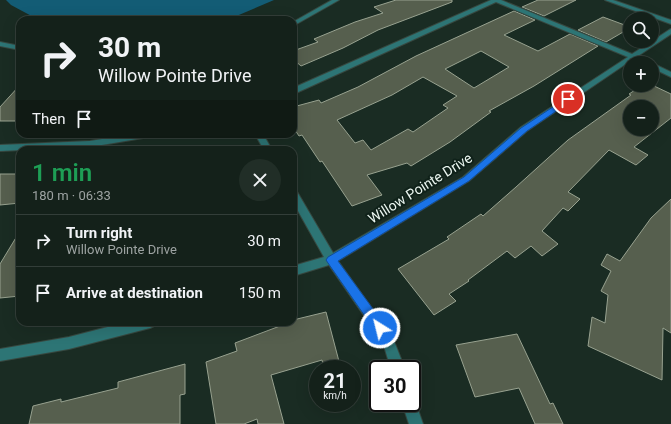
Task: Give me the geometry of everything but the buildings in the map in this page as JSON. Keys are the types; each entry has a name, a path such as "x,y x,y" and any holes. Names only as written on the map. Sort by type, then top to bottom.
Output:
{"street":[{"path":"297,22 336,0"},
{"path":"297,89 353,65 385,48 496,0 633,56"},
{"path":"608,0 671,22"},
{"name":"Willow Pointe Drive","path":"633,56 671,31"},
{"path":"0,44 16,47"},
{"name":"Willow Pointe Drive","path":"297,270 331,260 466,179 524,129 623,63"},
{"path":"659,69 671,75"},
{"path":"45,146 90,144 125,138"},
{"path":"0,148 16,147"},
{"path":"297,200 331,260 388,340 395,360"},
{"path":"0,355 70,343 135,326"},
{"path":"412,412 416,424"}],"water":[{"path":"6,0 274,0 236,16 32,16 11,5"}],"waterway":[{"path":"32,16 38,14"}],"route":[{"path":"380,328 331,260 402,219 466,179 486,164 524,129 568,99"}]}
